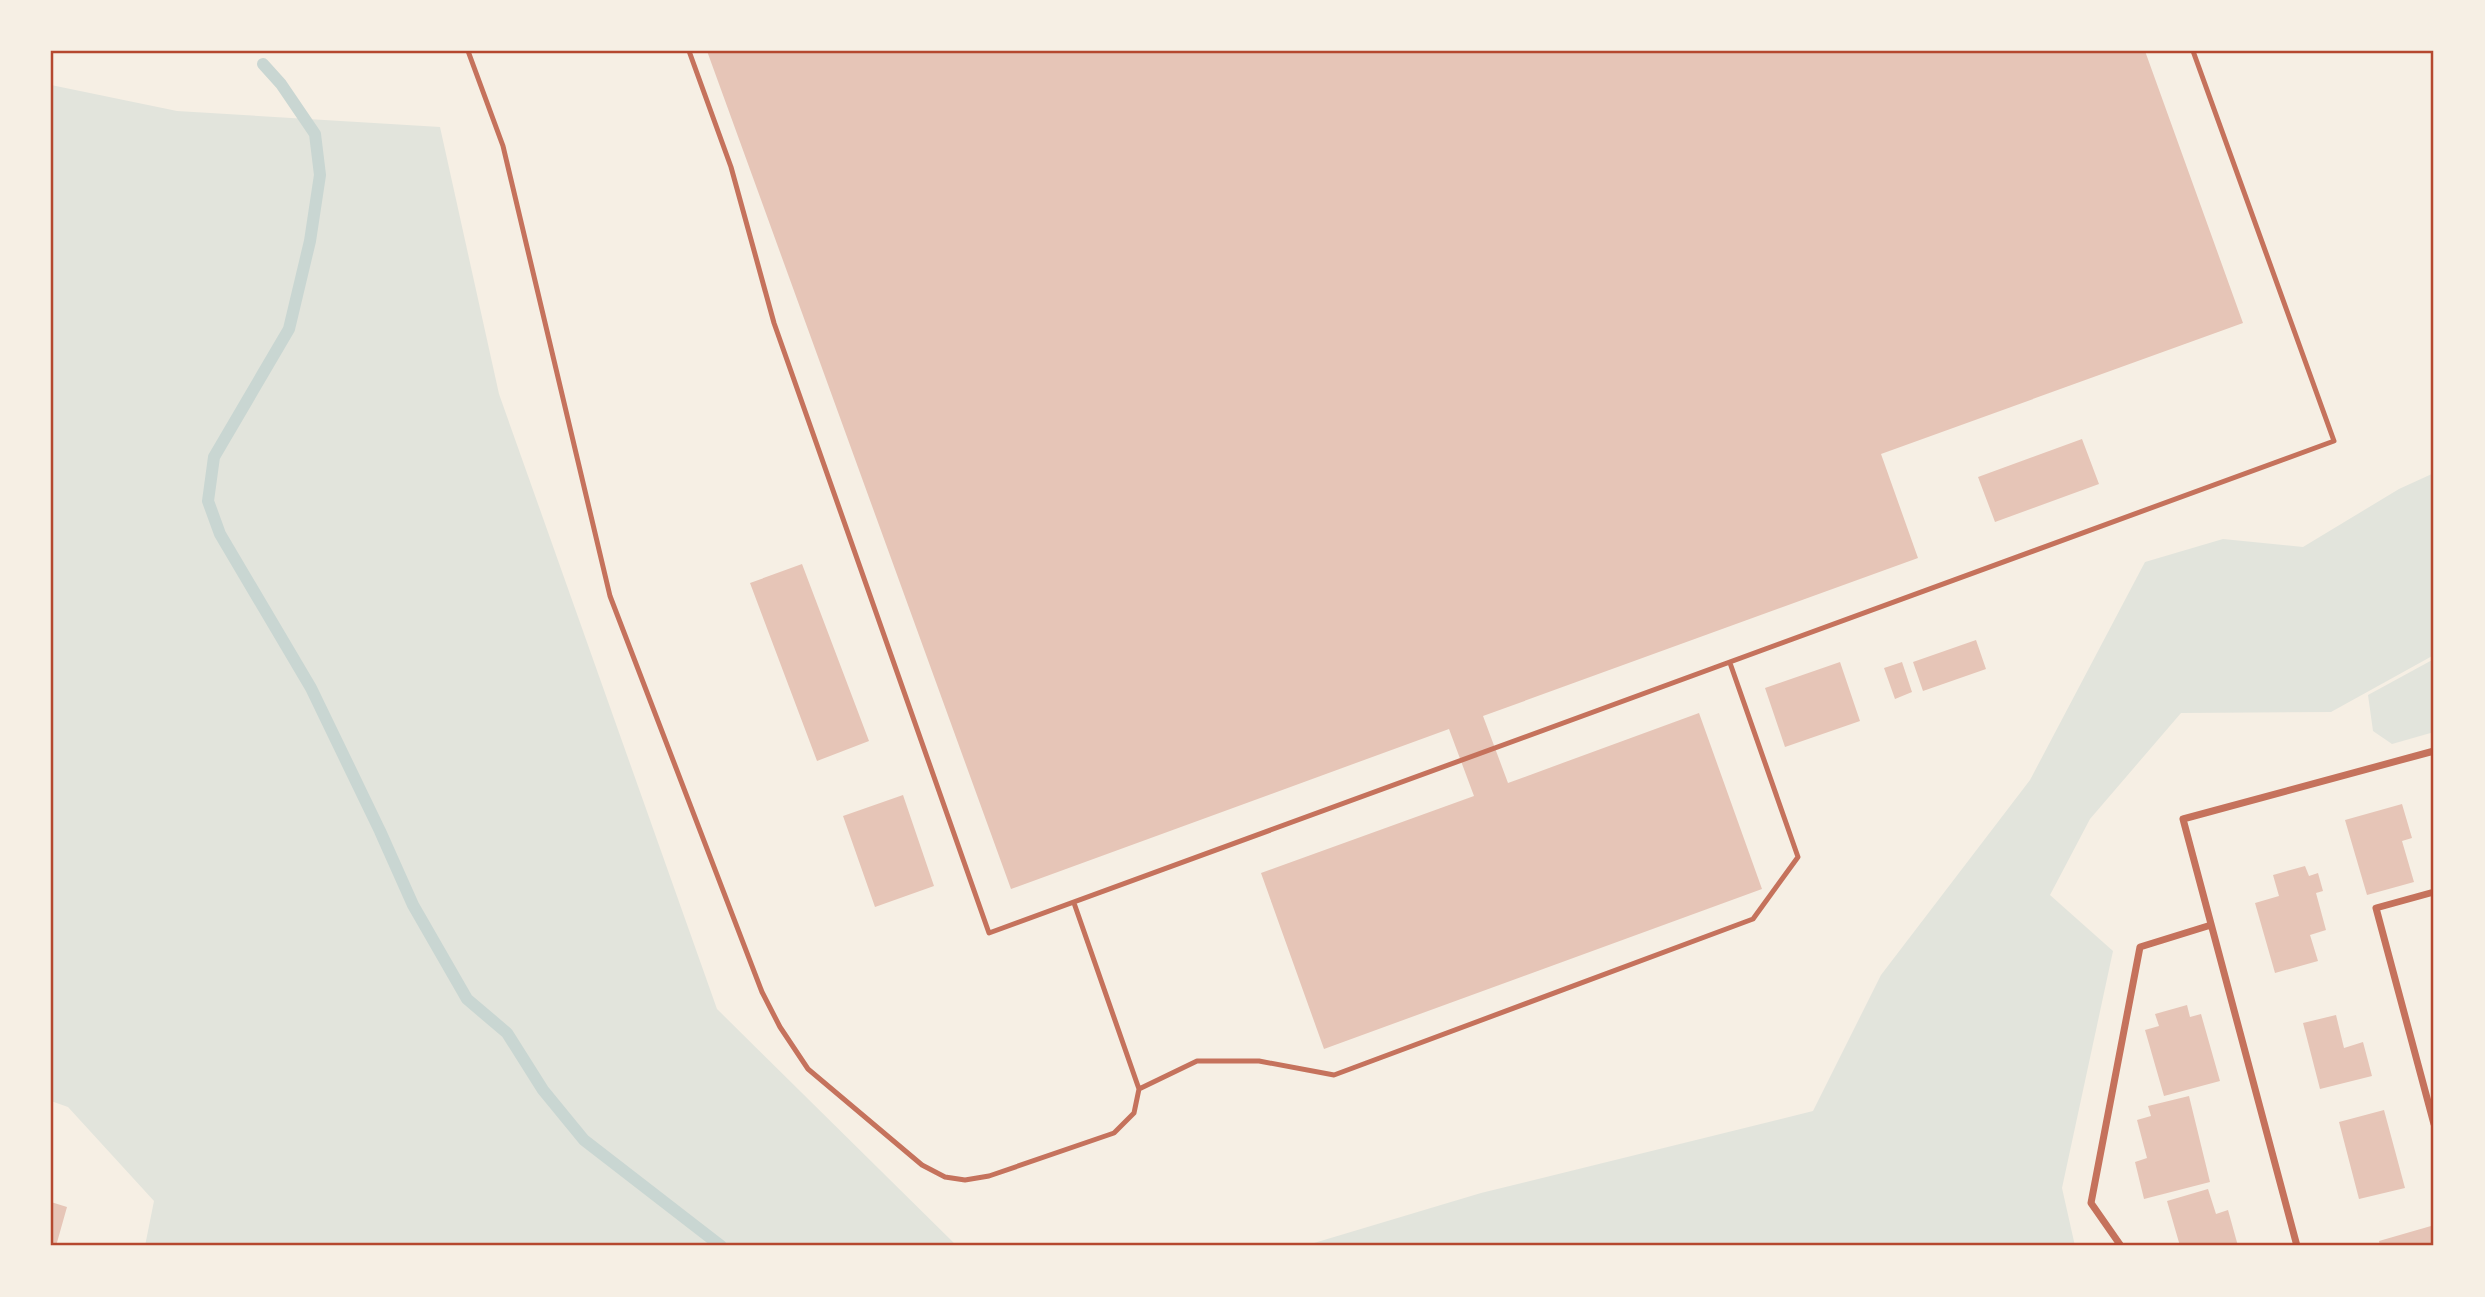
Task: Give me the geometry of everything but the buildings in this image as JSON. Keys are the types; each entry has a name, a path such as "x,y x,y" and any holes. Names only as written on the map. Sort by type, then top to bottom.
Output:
{"street":[{"path":"2297,1246 2183,819 2434,751"},
{"path":"2434,892 2376,908 2434,1124"},
{"path":"2121,1246 2091,1203 2140,947 2211,925"}],"lane":[{"path":"468,51 503,146 610,596 762,992 780,1027 808,1069 922,1165 945,1177 965,1180 989,1177 1114,1133 1133,1113 1139,1088 1074,903"},
{"path":"689,51 731,167 774,323 989,933 2334,441 2193,51"},
{"path":"1139,1088 1197,1061 1259,1061 1334,1075 1753,919 1798,857 1730,663"}],"shaded area":[{"path":"51,85 177,111 440,127 499,394 717,1009 957,1246 145,1246 154,1201 68,1107 51,1101"},
{"path":"2434,473 2434,655 2331,712 2181,713 2090,819 2050,895 2113,951 2062,1188 2075,1246 1304,1246 1481,1193 1813,1111 1881,975 2030,780 2145,562 2223,539 2303,547 2399,489"},
{"path":"2434,659 2434,732 2392,744 2373,731 2368,695"}],"waterway":[{"path":"263,64 281,84 315,134 320,175 310,241 289,329 214,457 208,501 220,534 311,688 413,905 467,999 507,1033 543,1090 584,1140 721,1246"}]}
